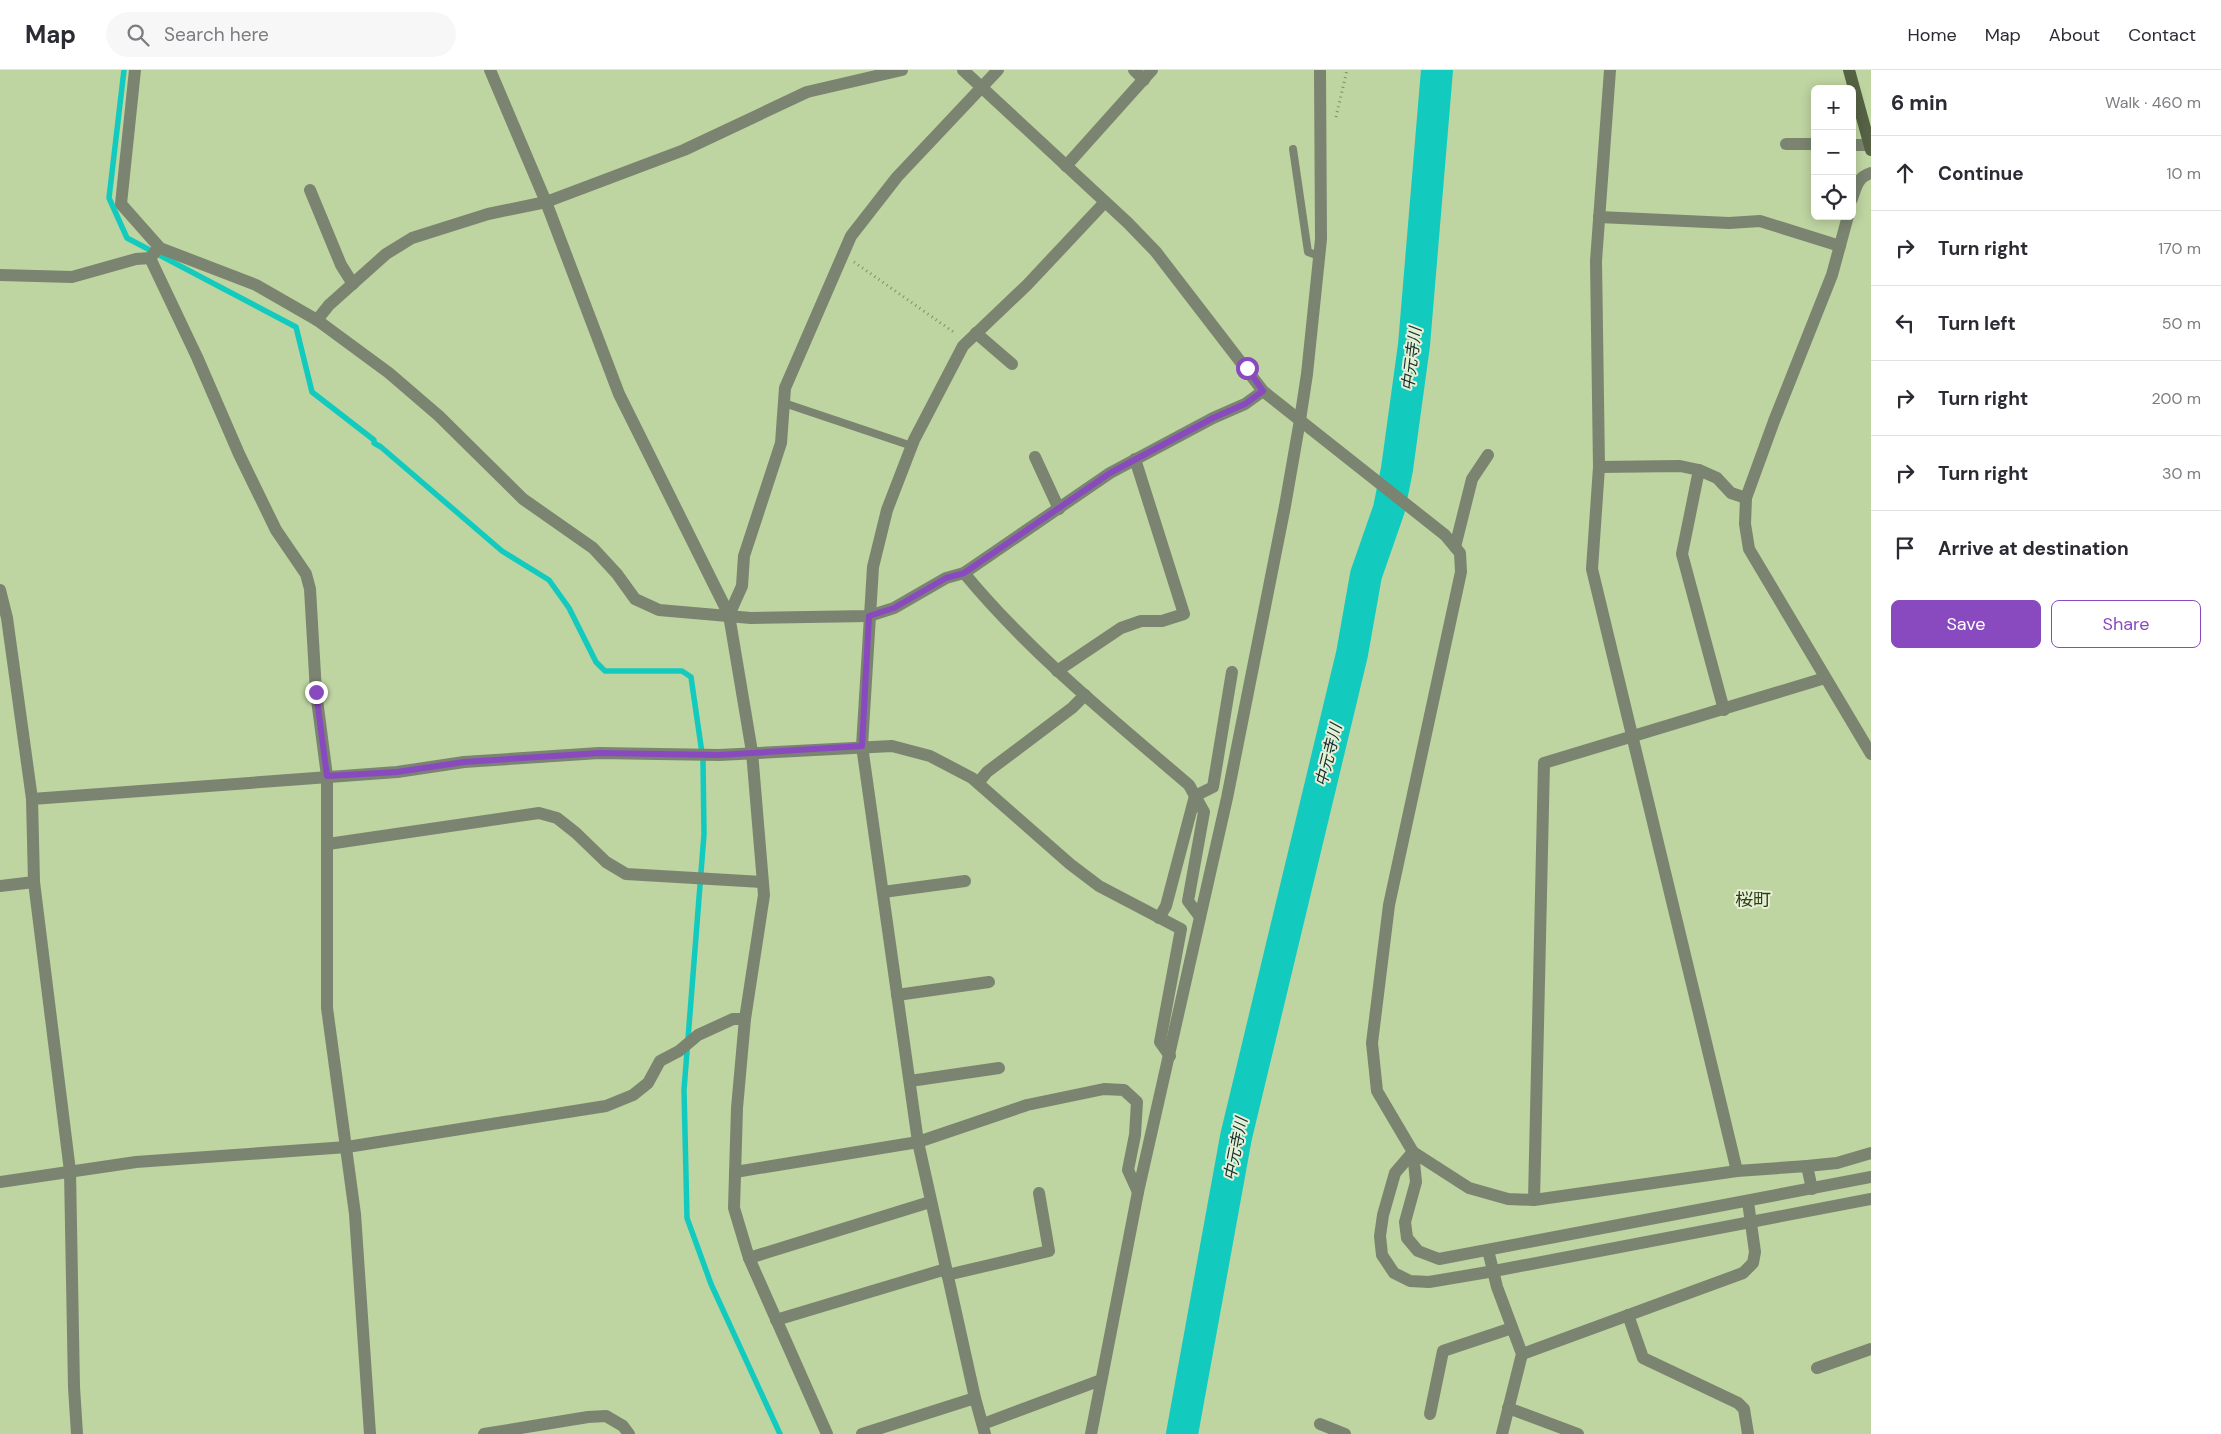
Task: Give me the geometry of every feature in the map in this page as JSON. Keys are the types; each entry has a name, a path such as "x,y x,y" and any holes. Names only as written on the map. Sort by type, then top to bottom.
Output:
{"main road":[{"path":"1848,70 1870,147"}],"street":[{"path":"135,70 121,204 160,248 256,285 317,320 389,373 439,416 523,500 594,548 617,574 635,599 658,610 751,618 869,616 894,608 946,578 964,573 1134,459 1213,418 1245,404 1263,391"},
{"path":"490,70 546,202 619,394 729,615 752,752 764,895 744,1020 736,1108 734,1208 749,1258 827,1434"},
{"path":"317,320 328,305 386,254 412,238 488,214 546,202 684,150 807,92 902,70"},
{"path":"963,70 1156,252 1263,391 1446,535 1460,553 1461,572 1389,905 1372,1043 1377,1091 1413,1152 1416,1182 1405,1222 1407,1238 1418,1251 1439,1259 1748,1202 1871,1177"},
{"path":"729,615 742,586 744,556 781,443 785,388 851,236 897,177 998,70"},
{"path":"1066,166 1148,75 1134,70"},
{"path":"1091,1434 1138,1192 1227,798 1285,506 1304,423 1319,256 1320,70"},
{"path":"1610,70 1596,261 1599,467 1592,568 1737,1170"},
{"path":"1786,144 1811,144"},
{"path":"1856,145 1870,147"},
{"path":"1856,183 1864,175 1871,172"},
{"path":"310,190 341,265 353,284"},
{"path":"1101,1380 984,1429 946,1272 918,1142 862,746 873,567 887,510 912,446 963,346 1028,285 1104,202"},
{"path":"1599,217 1729,222 1760,221 1840,246"},
{"path":"1847,220 1832,275 1774,421 1746,498 1745,524 1749,549 1871,754"},
{"path":"0,275 72,277 136,259 150,258 160,248"},
{"path":"150,258 198,357 239,454 276,530 306,574 310,590 316,692 327,776 327,1008 347,1147 362,1298 370,1434"},
{"path":"972,337 1012,364"},
{"path":"1455,547 1472,479 1488,455"},
{"path":"1035,457 1059,509"},
{"path":"1057,671 1121,628 1140,622 1162,622 1184,614 1134,459"},
{"path":"1599,467 1680,466 1699,470 1717,478 1731,493 1746,498"},
{"path":"1699,470 1682,554 1724,710"},
{"path":"964,573 987,600 1057,671 1189,785 1204,812 1188,901 1200,917"},
{"path":"0,590 7,618 32,799 34,882 70,1171 74,1387 77,1434"},
{"path":"1159,918 1166,906 1195,796 1213,786 1232,672"},
{"path":"1534,1200 1544,763 1632,738 1825,678"},
{"path":"978,783 987,772 1072,708 1085,695"},
{"path":"32,799 397,772 464,762 590,754 719,755 862,746 892,746 930,756 972,778 1070,864 1098,886 1181,930 1160,1042 1170,1056"},
{"path":"328,844 539,812 557,818 576,833 606,862 626,874 762,882"},
{"path":"883,892 965,881"},
{"path":"0,886 34,882"},
{"path":"897,995 989,982"},
{"path":"0,1182 136,1162 347,1147 606,1106 634,1096 648,1084 660,1061 678,1051 698,1035 733,1019 744,1020"},
{"path":"910,1081 1000,1068"},
{"path":"734,1172 918,1142 1027,1105 1104,1090 1124,1090 1137,1102 1135,1135 1128,1170 1138,1192"},
{"path":"1413,1152 1470,1188 1508,1199 1534,1200 1737,1170 1837,1163 1871,1153"},
{"path":"1413,1152 1395,1173 1383,1215 1380,1236 1382,1256 1394,1273 1410,1282 1429,1282 1494,1271 1871,1199"},
{"path":"1807,1166 1812,1189"},
{"path":"776,1320 946,1272 1049,1251 1039,1193"},
{"path":"749,1258 930,1202"},
{"path":"1522,1354 1743,1273 1753,1263 1755,1252 1748,1202"},
{"path":"1488,1250 1497,1286 1522,1354 1502,1434"},
{"path":"1628,1315 1643,1358 1738,1403 1744,1410 1748,1434"},
{"path":"1430,1414 1444,1351 1512,1328"},
{"path":"1817,1368 1871,1349"},
{"path":"862,1434 975,1398"},
{"path":"1508,1408 1578,1434"},
{"path":"484,1434 515,1431 588,1417 606,1416 624,1426 629,1434"},
{"path":"1320,1424 1345,1434"}],"lane":[{"path":"1293,149 1308,252 1319,256"},
{"path":"784,402 912,446"}],"path":[{"path":"1321,141 1333,133 1347,70"},
{"path":"843,254 972,337"}],"waterway":[{"path":"124,70 109,198 127,238 296,327 312,392 374,440 374,443 502,551 549,580 569,608 596,662 605,671 682,671 691,677 703,760 704,834 684,1090 687,1218 711,1284 780,1434"},
{"name":"中元寺川","path":"1182,1434 1236,1137 1352,654 1366,575 1389,509 1397,469 1414,345 1437,70"}],"district":[{"name":"桜町","path":"1753,900"}],"route":[{"path":"316,692 327,776 397,772 464,762 599,753 719,755 862,746 869,616 894,608 946,578 964,573 1110,473 1213,418 1245,404 1263,391 1247,368"}]}
